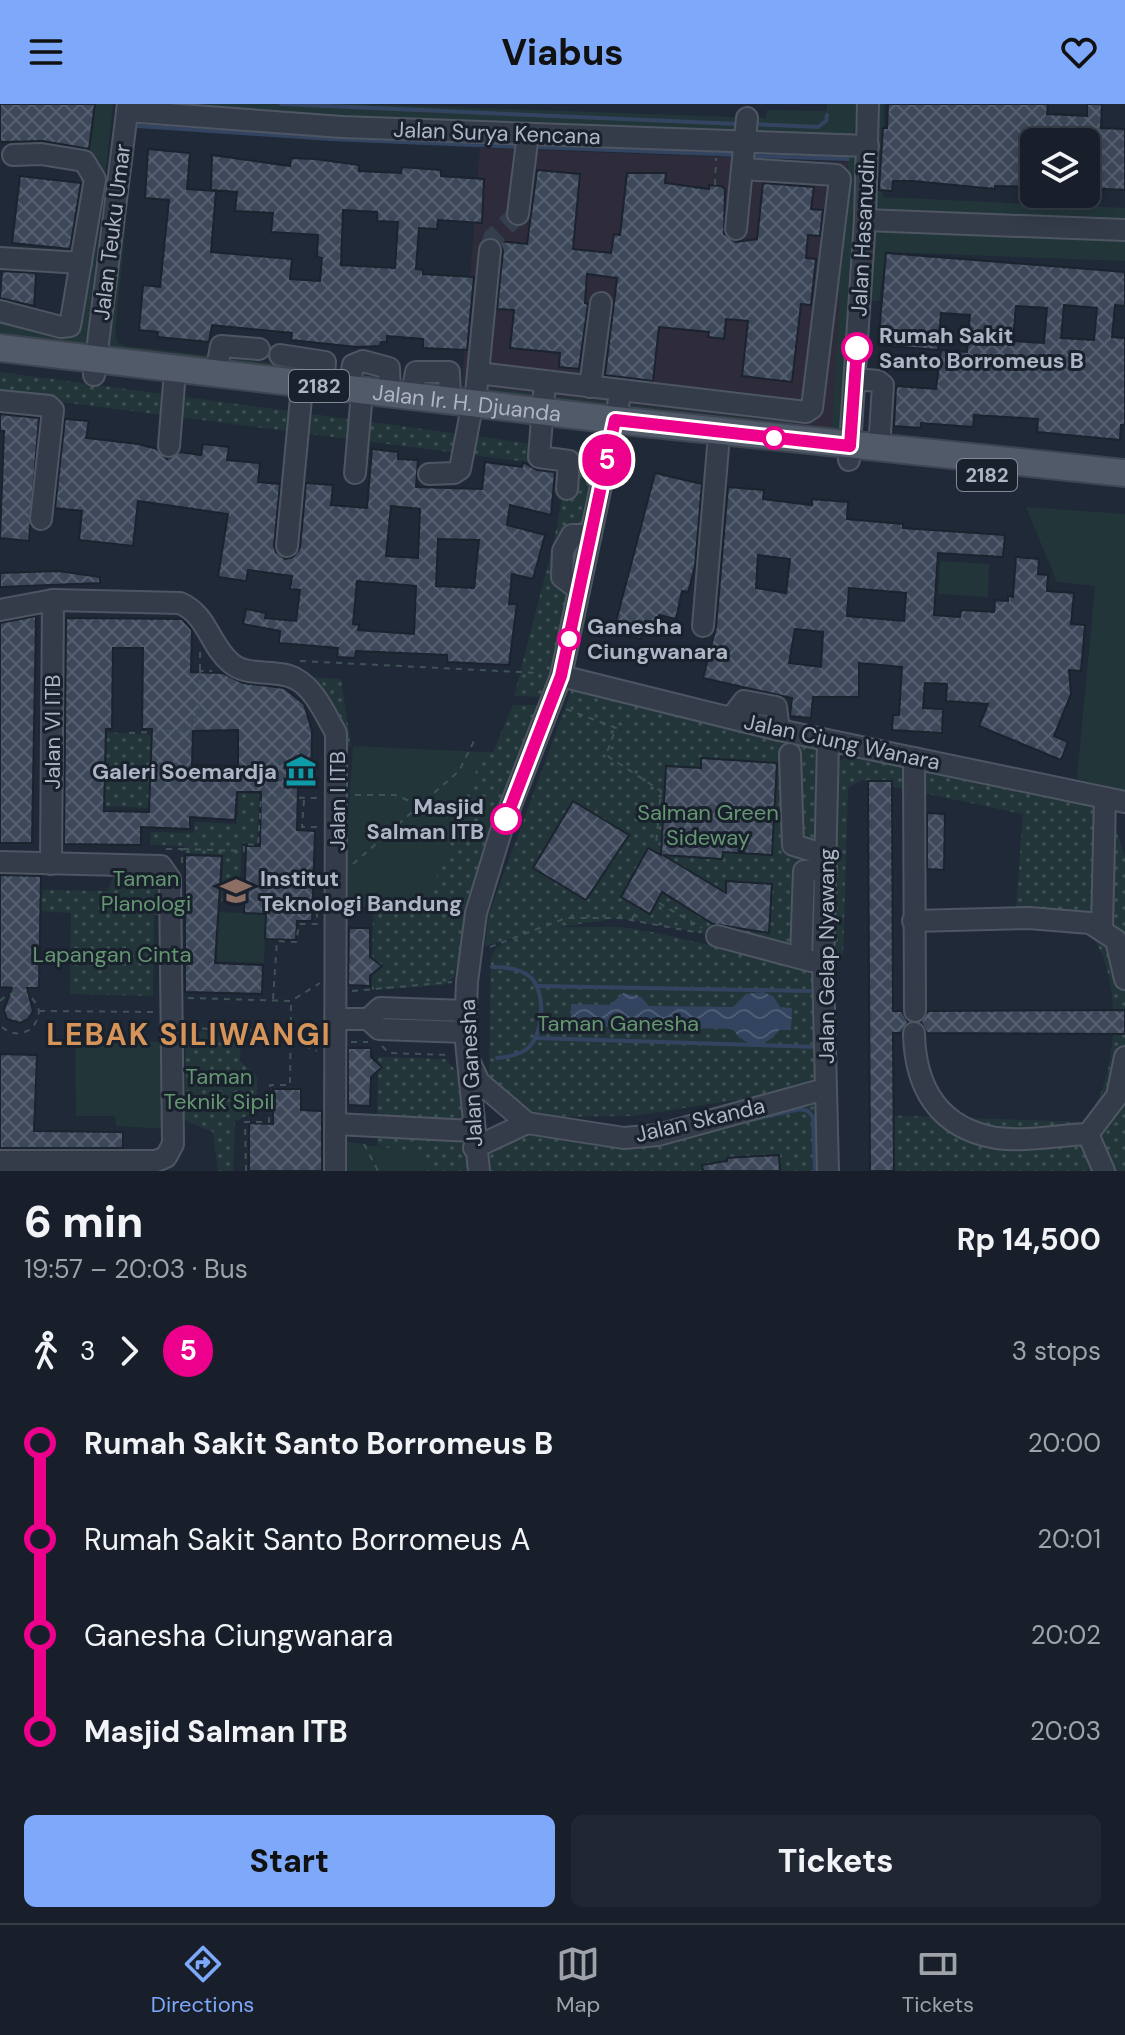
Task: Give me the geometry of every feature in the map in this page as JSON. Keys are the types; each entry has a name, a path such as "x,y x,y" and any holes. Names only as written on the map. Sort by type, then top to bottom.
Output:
{"main road":[{"name":"Jalan Ir. H. Djuanda","path":"0,348 174,384 465,407"},
{"name":"Jalan Ir. H. Djuanda","path":"0,363 216,373 333,395 401,395 542,418 617,412 850,453 1125,488"},
{"name":"Jalan Ir. H. Djuanda","path":"617,412 718,447 850,453 879,449 1125,473"}],"street":[{"name":"Jalan Hasanudin","path":"850,453 865,220 868,104"},
{"name":"Jalan Surya Kencana","path":"127,108 342,127 868,146"},
{"name":"Jalan Teuku Umar","path":"95,368 127,108"},
{"path":"736,229 747,118"},
{"path":"518,214 528,134"},
{"path":"0,311 61,327 70,326 95,179 84,161 41,154 13,155"},
{"path":"478,373 590,387 617,412 806,412 815,400 840,179 836,175 743,169"},
{"path":"95,179 118,181"},
{"path":"865,220 1125,230"},
{"path":"429,474 454,473 460,469 465,407 478,373 490,250"},
{"path":"0,258 81,263"},
{"path":"590,387 601,303"},
{"path":"823,334 858,337"},
{"path":"216,373 221,346 259,349"},
{"path":"280,355 325,362 355,473"},
{"path":"855,379 878,381 883,385 879,449"},
{"path":"545,381 539,457 569,461 567,489"},
{"path":"169,446 174,384"},
{"path":"287,546 333,395"},
{"path":"0,401 49,406 53,410 41,519"},
{"name":"Jalan Ganesha","path":"479,1171 465,1032 476,913 487,873 550,703 550,675 579,590 617,412"},
{"path":"703,626 718,447"},
{"path":"579,590 562,577 555,548 572,535 591,535"},
{"path":"0,610 53,600 180,603 194,609 230,663 243,670"},
{"name":"Jalan VI ITB","path":"51,864 53,600"},
{"name":"Jalan I ITB","path":"243,670 296,678 312,694 336,733 338,983 335,1171"},
{"name":"Jalan Ciung Wanara","path":"550,675 828,741 1115,800"},
{"name":"Jalan Gelap Nyawang","path":"828,741 823,965 828,1171"},
{"path":"790,754 793,845 826,862"},
{"path":"914,758 915,1011"},
{"path":"1102,928 1115,800"},
{"path":"0,862 161,866 170,879 178,1012 173,1144 166,1157 156,1161 0,1161"},
{"path":"801,958 804,871 826,862"},
{"path":"913,921 1029,918 1090,923 1116,940 1125,979"},
{"path":"717,936 823,965"},
{"path":"368,1019 380,1008 466,1011"},
{"path":"346,1019 368,1019 379,1029 465,1032"},
{"path":"914,1033 915,1061 920,1082 939,1111 955,1123 996,1138 1088,1134"},
{"path":"466,1056 479,1082 527,1123"},
{"path":"1088,1134 1117,1096 1125,1057"},
{"name":"Jalan Skanda","path":"527,1123 641,1138 825,1089"},
{"path":"336,1126 474,1140 527,1123"},
{"path":"1088,1134 1104,1171"}],"path":[{"path":"715,185 717,140"},
{"path":"297,661 550,675"},
{"path":"129,733 191,730 199,710 200,671 243,670"},
{"path":"550,703 616,728 606,755 661,791 656,843"},
{"path":"337,867 355,863 422,806 459,771 476,737"},
{"path":"157,849 244,851 244,844 258,845 261,797 395,795 422,806"},
{"path":"304,798 302,827 320,827"},
{"path":"182,849 182,864"},
{"path":"273,1000 277,941 296,942 299,924 317,924 317,896"},
{"path":"659,903 717,936"},
{"path":"632,920 638,908"},
{"path":"481,952 566,918 632,920 717,936"},
{"path":"39,1011 178,1012 273,1000 291,1001 315,983 338,983 351,991 380,991 390,985 446,982"},
{"path":"0,1001 7,994 24,992 32,996 39,1011 35,1025 24,1033 11,1033 0,1025"},
{"path":"246,1171 245,1122 269,1122 270,1085 290,1085 291,1001"},
{"path":"178,1012 290,1032 305,1046 336,1053 352,1042 377,1043 389,1053 444,1055"},
{"path":"336,1126 353,1131 361,1139 378,1171"}],"shaded area":[{"path":"480,148 848,162 833,428 462,386"}],"green space":[{"path":"88,104 113,104 87,340 81,347 0,337 0,315 63,320 70,293"},
{"path":"117,104 360,104 766,118 767,110 827,111 827,104 857,104 853,138 344,121"},
{"path":"872,104 884,104 883,197 1020,203 1020,208 1125,208 1125,221 873,211"},
{"path":"116,117 136,118 115,334 118,343 832,428 849,151 860,152 841,429 836,437 105,353 95,326"},
{"path":"875,231 1125,241 1125,261 886,252 879,301 866,300 871,236"},
{"path":"0,372 579,450 589,474 589,496 548,697 514,696 553,545 564,488 559,466 0,394"},
{"path":"1026,507 1125,514 1125,790 1077,779 1095,586 1057,582"},
{"path":"940,561 989,564 988,597 938,594"},
{"path":"304,677 341,679 351,746 340,746"},
{"path":"572,689 731,718 828,741 823,965 717,936 620,918 560,927 620,927 652,932 818,970 819,1087 633,1116 526,1117 489,1078 491,958 497,947 520,936 485,946 489,914"},
{"path":"513,705 543,705 481,863 454,977 444,985 372,990 373,908 425,909 483,752 493,752"},
{"path":"106,732 152,735 150,808 104,806"},
{"path":"353,746 483,752 425,910 342,906"},
{"path":"852,754 1108,804 1125,857 1125,1171 878,1171 880,1115 1083,1122 1096,1104 1105,1080 1113,1021 1106,964 1096,943 1082,928 1015,923 1023,814 862,780 848,788 843,957 831,955 833,776 839,761"},
{"path":"239,793 259,794 257,843 242,843 239,903 221,902 223,855 185,853 185,846 150,845 151,832 194,833 195,822 237,824"},
{"name":"Lapangan Cinta","path":"119,865 161,866 171,914 154,915 153,996 70,994 71,913 40,911 40,890 107,891"},
{"path":"219,912 266,914 264,963 217,961"},
{"name":"Taman Teknik Sipil","path":"186,1031 241,1032 240,1061 257,1077 257,1111 235,1121 233,1171 218,1171 213,1132 184,1120"},
{"path":"75,1041 169,1042 168,1129 116,1126 115,1116 76,1116"},
{"path":"378,1057 445,1059 459,1074 473,1171 427,1171 423,1154 377,1146"},
{"path":"822,1100 825,1171 482,1171 476,1149 526,1128 642,1141"},
{"path":"344,1141 423,1154 427,1171 344,1171"}],"water":[{"path":"763,992 773,996 780,1007 792,1008 791,1030 779,1030 762,1043 749,1043 733,1029 647,1027 629,1036 611,1027 571,1026 571,1004 610,1005 623,993 641,997 649,1006 733,1007 746,994"}],"building":[{"path":"0,104 95,104 89,149 43,141 0,142"},
{"path":"888,104 1048,104 1047,114 1087,116 1087,104 1102,104 1101,128 1125,129 1125,190 1100,189 1100,128 1020,128 1020,187 995,186 995,189 893,181 892,191 879,190 883,128 887,128"},
{"path":"148,149 190,153 187,189 216,191 211,252 292,259 290,279 320,281 322,258 317,257 318,235 271,232 273,213 235,211 237,192 211,190 212,155 290,166 291,158 315,159 359,165 359,171 401,173 402,167 441,170 441,176 484,179 482,223 438,220 437,229 419,228 416,269 423,270 423,274 474,277 467,350 423,348 423,339 387,336 387,342 381,342 380,346 357,347 291,340 292,333 212,325 209,342 157,337 158,332 139,330 143,285 160,287 169,200 145,198","holes":["343,210 377,212 377,221 398,222 395,268 341,265"]},
{"path":"537,170 580,174 573,249 611,253 614,234 620,235 627,173 666,173 665,183 709,189 709,185 721,186 725,189 724,234 736,242 757,239 763,183 814,187 811,209 823,210 820,236 808,235 806,258 816,259 811,305 801,304 792,382 742,376 748,321 726,319 724,339 708,337 709,332 659,327 653,381 605,375 617,278 587,274 585,303 588,304 579,369 559,367 560,353 510,348 514,310 497,309 503,251 499,241 527,244"},
{"path":"20,176 81,183 70,249 12,243"},
{"path":"886,253 1125,272 1125,306 1115,305 1112,337 1125,338 1125,425 1121,425 1120,440 1037,432 1038,419 974,415 973,427 921,423 921,428 894,426 896,386 936,389 941,350 967,352 970,315 941,313 938,350 878,345","holes":["1064,305 1097,308 1094,340 1061,338","1016,306 1047,308 1044,343 1013,341"]},
{"path":"2,271 36,273 34,306 0,298"},
{"path":"0,414 39,418 29,541 0,538 4,431 0,431"},
{"path":"65,419 89,421 86,438 138,444 157,449 167,459 180,452 201,455 203,444 229,447 227,460 260,463 258,482 280,484 274,546 285,559 293,557 300,548 306,483 333,485 331,505 367,508 372,449 398,452 398,459 418,460 416,487 482,489 485,462 522,467 523,462 537,470 555,472 551,515 510,505 507,525 545,535 533,579 512,574 509,604 517,604 509,665 447,662 447,655 356,651 355,658 337,657 338,648 279,643 280,631 243,624 246,609 266,613 265,618 296,621 300,590 290,589 292,576 248,570 246,581 218,577 228,514 138,501 133,546 79,540 82,511 55,508","holes":["391,506 420,509 418,558 386,556","438,539 479,540 474,588 436,586","357,581 416,586 414,634 358,630 359,625 353,624"]},
{"path":"655,473 702,484 695,566 688,592 682,591 676,619 659,615 658,623 645,621 641,639 613,633"},
{"path":"728,487 764,490 763,499 812,505 812,499 848,502 847,519 903,524 903,528 1005,535 1003,557 938,553 934,615 960,617 961,610 994,612 995,600 1008,601 1008,596 1013,597 1016,557 1039,559 1038,574 1048,575 1047,591 1074,593 1071,624 1085,625 1081,671 1069,670 1071,694 1054,736 1068,742 1061,760 979,726 988,704 946,701 947,684 925,683 923,708 943,709 942,733 892,730 893,715 899,715 902,667 859,663 859,697 813,697 811,718 790,716 792,698 703,678 716,627","holes":["758,555 790,559 786,593 756,588","849,588 906,593 904,621 847,616","795,629 823,632 821,667 789,663"]},
{"path":"58,571 100,577 100,583 0,587 0,573"},
{"path":"36,616 32,843 0,843 0,623"},
{"path":"66,618 182,619 192,630 191,672 223,673 243,683 284,688 304,704 312,731 311,788 298,788 297,830 315,831 312,921 297,921 296,940 265,939 266,914 244,913 246,846 260,846 261,792 237,792 235,820 190,817 190,829 141,827 141,845 64,844","holes":["113,648 143,648 142,729 152,729 149,812 104,811 106,729 112,729","238,730 238,766 192,765 193,731"]},
{"path":"701,758 777,763 772,855 723,852 722,859 663,855 726,893 726,881 772,884 769,933 713,924 662,892 650,914 621,897 648,848 661,855 666,766 701,768"},
{"path":"868,781 892,781 893,1011 902,1011 908,1022 901,1033 893,1033 894,1171 870,1171"},
{"name":"Masjid Salman ITB","path":"573,801 629,835 586,900 533,868"},
{"path":"927,813 945,814 944,870 927,869"},
{"path":"185,855 222,856 215,963 263,965 262,994 185,992"},
{"path":"0,875 41,876 39,988 27,988 33,1011 28,1019 20,1023 7,1019 4,1010 12,988 0,987"},
{"path":"349,928 370,928 370,957 382,966 370,976 370,986 348,985"},
{"path":"1125,1010 1125,1034 927,1033 921,1022 928,1011"},
{"path":"348,1048 371,1048 371,1057 382,1067 371,1077 370,1106 348,1105"},
{"path":"0,1054 37,1055 34,1131 123,1132 123,1148 0,1148"},
{"path":"273,1089 301,1089 301,1110 322,1111 322,1171 249,1171 249,1123 273,1124"},
{"path":"779,1155 780,1171 703,1171 702,1165 727,1161 727,1158"}],"waterway":[{"path":"281,104 739,124"},
{"path":"753,124 818,127 826,121 827,115"},
{"path":"138,126 519,147"},
{"path":"535,147 715,154"},
{"path":"718,154 736,155"},
{"path":"751,156 848,159"},
{"path":"492,967 525,973 535,983 541,1001 540,1023 528,1048 497,1058"},
{"path":"537,986 810,991"},
{"path":"535,1038 820,1047"},
{"path":"733,1124 800,1109 808,1111 813,1117 815,1171"}],"tunnel":[{"path":"490,250 493,238 518,214"}],"bus line":[{"name":"5","path":"506,819 561,676 615,420 850,446 857,348"}],"place":[{"name":"Rumah Sakit Santo Borromeus B","path":"857,348"},
{"name":"Ganesha Ciungwanara","path":"569,639"},
{"name":"Galeri Soemardja","path":"301,771"},
{"name":"Masjid Salman ITB","path":"506,819"},
{"name":"Institut Teknologi Bandung","path":"236,891"}],"district":[{"name":"LEBAK SILIWANGI","path":"189,1034"}],"park label":[{"name":"Salman Green Sideway","path":"708,824"},
{"name":"Taman Planologi","path":"146,890"},
{"name":"Taman Ganesha","path":"618,1023"}]}
